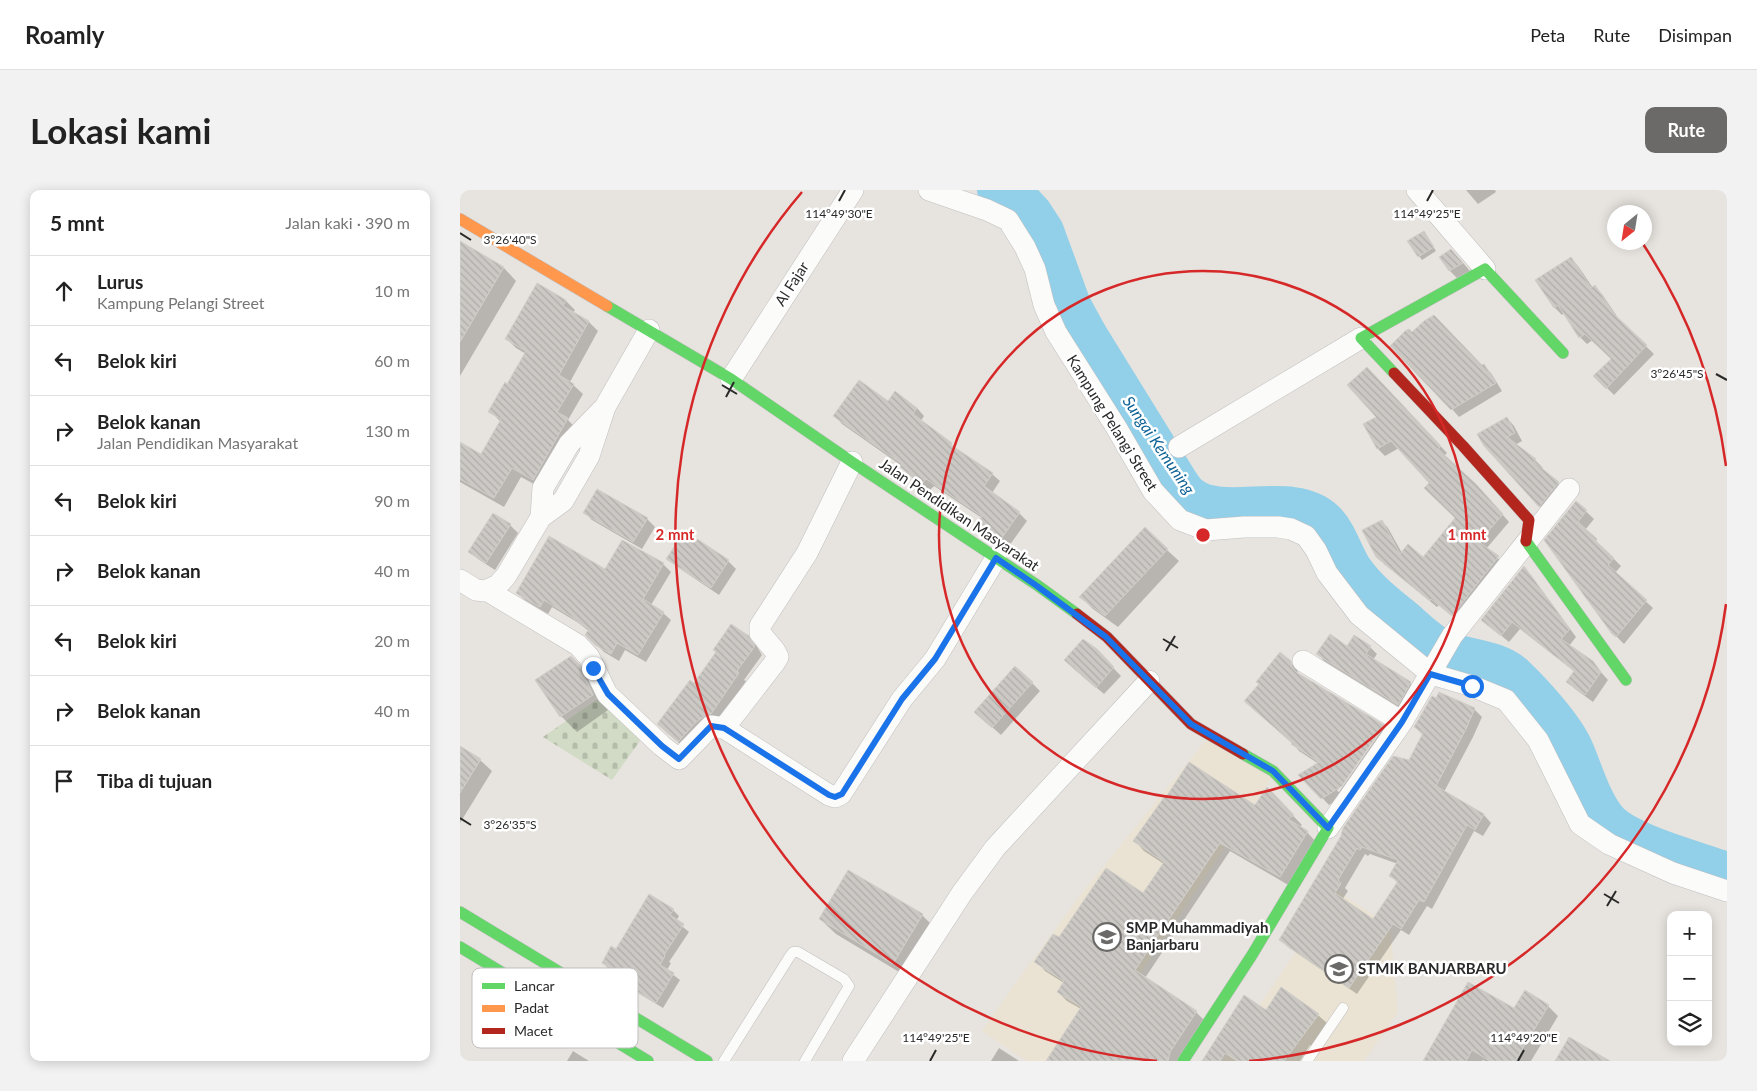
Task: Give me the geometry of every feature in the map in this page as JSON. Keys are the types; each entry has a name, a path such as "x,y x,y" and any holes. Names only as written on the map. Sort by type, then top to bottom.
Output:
{"main road":[{"name":"Jalan Pendidikan Masyarakat","path":"460,219 731,379 1037,586 1106,637 1191,724 1273,771 1328,828"},
{"path":"1563,352 1485,269 1361,338 1463,446 1529,520 1526,542 1626,680"},
{"path":"1184,1061 1252,956 1328,828"},
{"path":"460,912 532,968"},
{"path":"460,946 512,968"},
{"path":"638,1027 707,1061"},
{"path":"632,1048 648,1061"}],"street":[{"name":"Al Fajar","path":"731,379 853,190"},
{"name":"Kampung Pelangi Street","path":"929,190 987,210 1008,220 1025,247 1035,269 1044,305 1056,332 1116,427 1153,491 1180,520 1206,530 1278,527 1291,529 1306,536 1316,550 1327,573 1359,615 1432,672 1506,700 1538,740 1580,824 1608,844 1673,873 1727,891"},
{"path":"1417,190 1485,269"},
{"path":"488,591 498,585 506,576 541,517 563,501 589,456 605,407 649,330"},
{"path":"1179,447 1361,338"},
{"path":"724,728 778,657 776,651 760,633 760,626 807,553 852,462"},
{"path":"1328,828 1402,722 1452,636 1569,488"},
{"path":"460,580 476,590 488,591 578,644 589,657 608,694 662,746 679,759 711,726 724,728 835,797 842,794 902,699 935,659 996,558"},
{"path":"1303,662 1402,722"},
{"path":"853,1061 962,894 995,848 1149,681"}],"lane":[{"path":"724,1061 793,952 798,952 844,979 849,986 805,1061"},
{"path":"1307,1061 1343,1008"}],"shaded area":[{"name":"SMP Muhammadiyah Banjarbaru","path":"1207,739 1272,777 1082,1061 1027,1061 982,1031 1082,893"},
{"name":"STMIK BANJARBARU","path":"1337,891 1390,926 1398,1012 1364,1061 1222,1061"}],"green space":[{"path":"602,696 642,738 612,780 543,737"}],"building":[{"path":"1424,231 1434,247 1418,257 1407,241"},
{"path":"460,241 504,267 460,342"},
{"path":"1451,249 1463,263 1449,271 1439,257"},
{"path":"1571,257 1591,288 1595,285 1614,314 1647,345 1606,389 1593,376 1611,359 1585,334 1579,338 1558,305 1554,308 1535,280"},
{"path":"537,283 566,300 563,306 589,321 559,375 574,384 557,412 568,418 533,480 512,468 494,498 460,479 460,442 481,454 501,419 488,412 526,351 505,339"},
{"path":"1434,315 1482,365 1484,364 1496,383 1451,410 1390,346 1405,331 1409,329 1412,332"},
{"path":"1367,367 1441,446 1438,449 1476,484 1503,514 1479,542 1499,556 1452,616 1431,599 1430,601 1376,557 1362,530 1382,520 1400,554 1408,544 1423,557 1455,518 1424,488 1429,483 1391,441 1377,449 1363,424 1376,417 1347,385"},
{"path":"859,380 888,401 895,391 917,408 913,414 952,443 951,445 993,473 984,486 1020,512 1001,539 978,522 982,516 926,479 922,484 900,467 902,464 833,416"},
{"path":"1507,417 1515,433 1507,437 1536,459 1534,462 1559,482 1539,507 1484,446 1477,434"},
{"path":"597,489 648,518 633,542 583,513"},
{"path":"1576,501 1587,510 1578,522 1614,558 1608,565 1647,600 1616,637 1544,540"},
{"path":"493,513 511,524 486,563 468,552"},
{"path":"1145,527 1168,549 1105,616 1079,597"},
{"path":"685,531 729,560 711,588 666,559"},
{"path":"549,536 605,569 622,540 664,563 643,599 664,612 638,655 617,643 611,654 595,645 585,635 589,629 575,619 544,600 540,607 516,593"},
{"path":"1524,566 1570,629 1561,639 1593,661 1601,672 1585,695 1566,682 1574,671 1512,622 1501,636 1481,620"},
{"path":"731,624 749,636 755,646 737,671 739,673 711,714 707,714 695,723 678,742 657,724 690,680 694,683 716,652 713,650"},
{"path":"1330,634 1347,646 1354,635 1371,646 1366,654 1411,682 1398,705 1316,654"},
{"path":"1083,639 1097,649 1114,667 1096,688 1064,660"},
{"path":"1280,652 1291,661 1292,667 1296,672 1384,725 1342,786 1321,799 1298,775 1319,762 1291,744 1244,701 1259,684 1256,682"},
{"path":"571,656 579,664 593,695 560,717 535,680"},
{"path":"1015,666 1033,682 992,728 974,712"},
{"path":"1439,692 1475,708 1436,786 1484,814 1475,830 1467,825 1424,902 1419,900 1401,929 1393,924 1349,988 1279,940 1341,836 1343,828 1393,756 1409,760 1423,733 1414,727 1432,696 1436,698","holes":["1362,847 1398,860 1389,876 1398,881 1373,919 1335,893 1341,883 1338,880 1357,848 1360,850"]},
{"path":"460,746 481,759 460,793"},
{"name":"SMP Muhammadiyah Banjarbaru","path":"1189,762 1255,805 1267,787 1294,815 1288,819 1308,831 1280,877 1220,843 1135,970 1197,1011 1170,1052 1168,1061 1046,1061 1081,1007 1057,992 1064,981 1034,962 1053,934 1059,937 1106,868 1143,893 1164,862 1133,841"},
{"path":"848,870 923,914 893,964 819,919"},
{"path":"649,894 674,909 670,915 684,924 664,955 660,965 674,973 656,1003 638,992 638,968 611,968 602,963 611,946 616,949"},
{"path":"1468,982 1514,1008 1525,990 1549,1005 1515,1061 1490,1061 1472,1050 1466,1061 1423,1061"},
{"path":"1281,987 1319,1014 1284,1061 1237,1061 1225,1053 1220,1061 1202,1061 1244,995 1266,1010"},
{"path":"1569,1037 1610,1061 1555,1061"}],"waterway":[{"name":"Sungai Kemuning","path":"997,190 1023,203 1044,231 1071,305 1088,336 1177,480 1191,497 1205,504 1221,507 1295,507 1311,512 1325,521 1330,526 1349,564 1358,577 1377,597 1422,635 1443,649 1505,669 1529,690 1555,720 1568,739 1596,804 1607,820 1616,828 1645,844 1727,872"}],"traffic: fast":[{"path":"1394,373 1361,338 1485,269 1563,353"},
{"path":"607,306 731,379 1037,585 1077,614"},
{"path":"1526,541 1626,680"},
{"path":"1183,1061 1252,955 1328,828 1273,771 1243,754"},
{"path":"460,912 553,968"},
{"path":"460,947 495,968"},
{"path":"638,1019 707,1061"},
{"path":"627,1048 648,1061"}],"traffic: slow":[{"path":"460,219 607,306"}],"traffic: jam":[{"path":"1394,373 1529,520 1526,541"},
{"path":"1077,614 1107,637 1191,724 1243,754"}],"place":[{"name":"SMP Muhammadiyah Banjarbaru","path":"1107,937"},
{"name":"STMIK BANJARBARU","path":"1339,969"}],"route":[{"path":"593,668 608,694 670,754 679,759 711,726 724,728 835,797 842,794 902,699 935,659 996,558 1106,637 1191,724 1273,771 1328,828 1402,722 1430,674 1472,686"}]}
